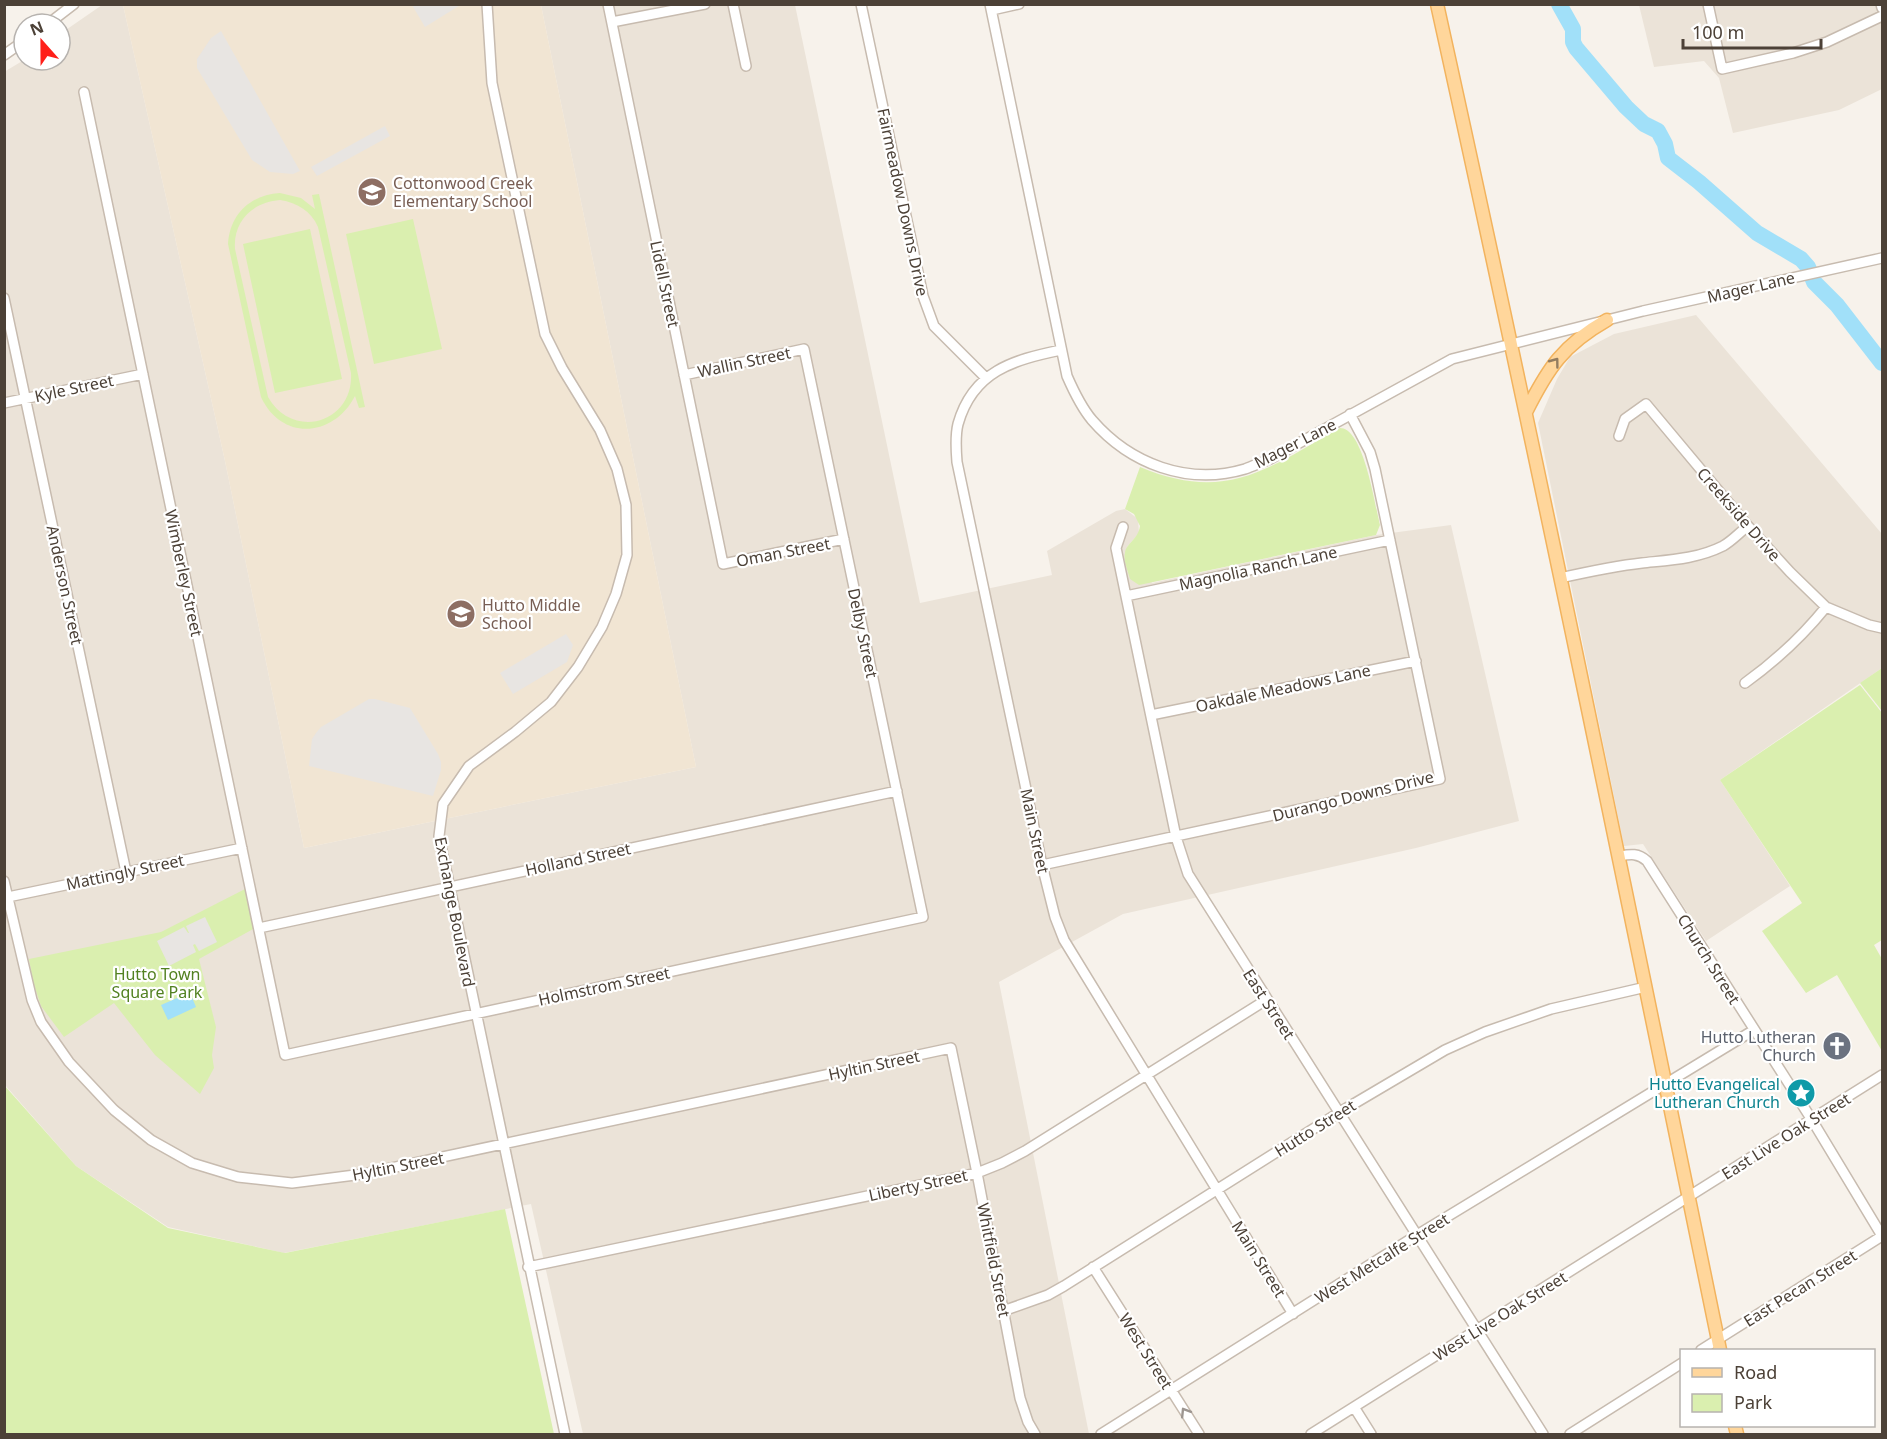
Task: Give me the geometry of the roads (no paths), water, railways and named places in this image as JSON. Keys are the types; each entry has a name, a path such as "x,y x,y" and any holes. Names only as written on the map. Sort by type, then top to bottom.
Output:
{"main road":[{"path":"1437,4 1512,344 1620,856 1719,1345"},
{"path":"1526,412 1538,387 1564,351 1583,335 1607,320"}],"street":[{"name":"Exchange Boulevard","path":"487,4 492,83 545,334 562,369 600,430 617,469 626,505 627,555 602,627 578,667 551,702 469,766 443,804 439,836 502,1144 565,1434"},
{"name":"Lidell Street","path":"608,4 723,564"},
{"path":"612,22 705,4"},
{"path":"733,4 746,66"},
{"name":"Fairmeadow Downs Drive","path":"861,4 923,296 934,326 986,378"},
{"path":"991,7 1019,4"},
{"path":"1708,4 1722,69 1827,42 1882,16"},
{"name":"Mager Lane","path":"991,7 1067,376 1090,418 1109,438 1130,454 1163,470 1189,474 1221,474 1244,469 1270,459 1452,358 1607,320 1882,258"},
{"name":"Wimberley Street","path":"84,92 285,1055"},
{"name":"Anderson Street","path":"4,298 126,872"},
{"name":"Wallin Street","path":"684,375 804,349"},
{"name":"Delby Street","path":"804,349 923,917"},
{"name":"Main Street","path":"1061,350 1007,364 986,378 970,398 957,426 957,462 1042,865 1055,917 1064,940 1293,1314"},
{"name":"Kyle Street","path":"4,403 143,374"},
{"name":"Creekside Drive","path":"1619,436 1626,419 1646,404 1748,525 1790,572 1826,607 1882,628"},
{"name":"Durango Downs Drive","path":"1042,865 1440,779 1372,459 1350,414"},
{"path":"1560,578 1601,569 1644,562 1671,561 1698,555 1724,545 1748,525"},
{"name":"East Street","path":"1123,527 1116,549 1176,837 1188,874 1543,1434"},
{"name":"Oman Street","path":"723,564 844,539"},
{"name":"Magnolia Ranch Lane","path":"1126,596 1390,540"},
{"path":"1745,683 1776,661 1807,632 1826,607"},
{"name":"Oakdale Meadows Lane","path":"1151,715 1416,661"},
{"name":"Holland Street","path":"259,928 897,791"},
{"name":"Mattingly Street","path":"8,897 242,848"},
{"name":"Church Street","path":"1620,856 1641,855 1647,861 1812,1120 1882,1236"},
{"name":"Hyltin Street","path":"4,881 32,1000 41,1022 69,1062 114,1110 151,1140 192,1163 238,1177 291,1183 363,1174 951,1048"},
{"name":"Holmstrom Street","path":"285,1055 923,917"},
{"name":"Hutto Street","path":"1003,1311 1048,1295 1340,1112 1445,1050 1485,1032 1551,1009 1646,987"},
{"name":"Liberty Street","path":"528,1266 977,1173 1025,1151 1266,1000"},
{"name":"West Metcalfe Street","path":"1101,1434 1417,1235 1754,1030"},
{"name":"Whitfield Street","path":"951,1048 1020,1398 1028,1422 1035,1434"},
{"name":"East Live Oak Street","path":"1689,1197 1882,1075"},
{"name":"West Live Oak Street","path":"1311,1434 1689,1197"},
{"name":"East Pecan Street","path":"1719,1345 1882,1236"},
{"name":"West Street","path":"1093,1267 1199,1434"},
{"path":"1570,1434 1680,1364"},
{"path":"1354,1407 1371,1434"}],"water":[{"path":"188,988 196,1007 168,1020 161,1005 184,995 182,990"}],"waterway":[{"path":"1559,4 1573,29 1573,42 1576,48 1626,107 1644,124 1658,131 1665,144 1668,158 1757,233 1801,259 1808,267 1814,282 1837,305 1882,363"}],"place":[{"name":"Cottonwood Creek Elementary School","path":"372,192"},
{"name":"Hutto Middle School","path":"461,614"},
{"name":"Hutto Lutheran Church","path":"1837,1046"},
{"name":"Hutto Evangelical Lutheran Church","path":"1801,1093"}],"park label":[{"name":"Hutto Town Square Park","path":"157,983"}]}
